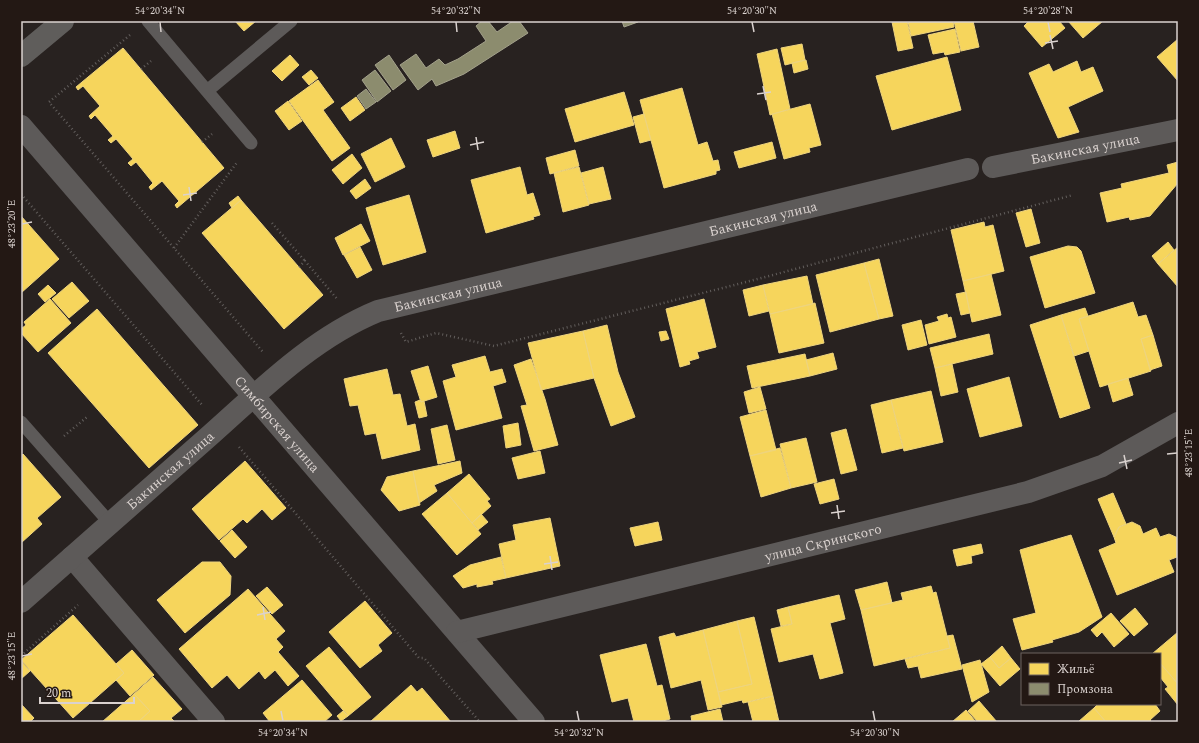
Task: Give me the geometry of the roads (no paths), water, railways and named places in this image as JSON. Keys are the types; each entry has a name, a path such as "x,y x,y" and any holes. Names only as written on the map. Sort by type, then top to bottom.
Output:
{"main road":[{"path":"21,56 63,21"}],"street":[{"name":"Симбирская улица","path":"21,126 534,722"},
{"name":"Бакинская улица","path":"993,167 1178,130"},
{"name":"Бакинская улица","path":"21,602 280,373 330,336 355,320 378,311 968,169"},
{"name":"улица Скринского","path":"457,632 1028,492 1102,466 1178,423"},
{"path":"72,557 214,722"}],"lane":[{"path":"148,21 251,143"},
{"path":"207,91 291,21"},
{"path":"21,422 110,523"}]}
